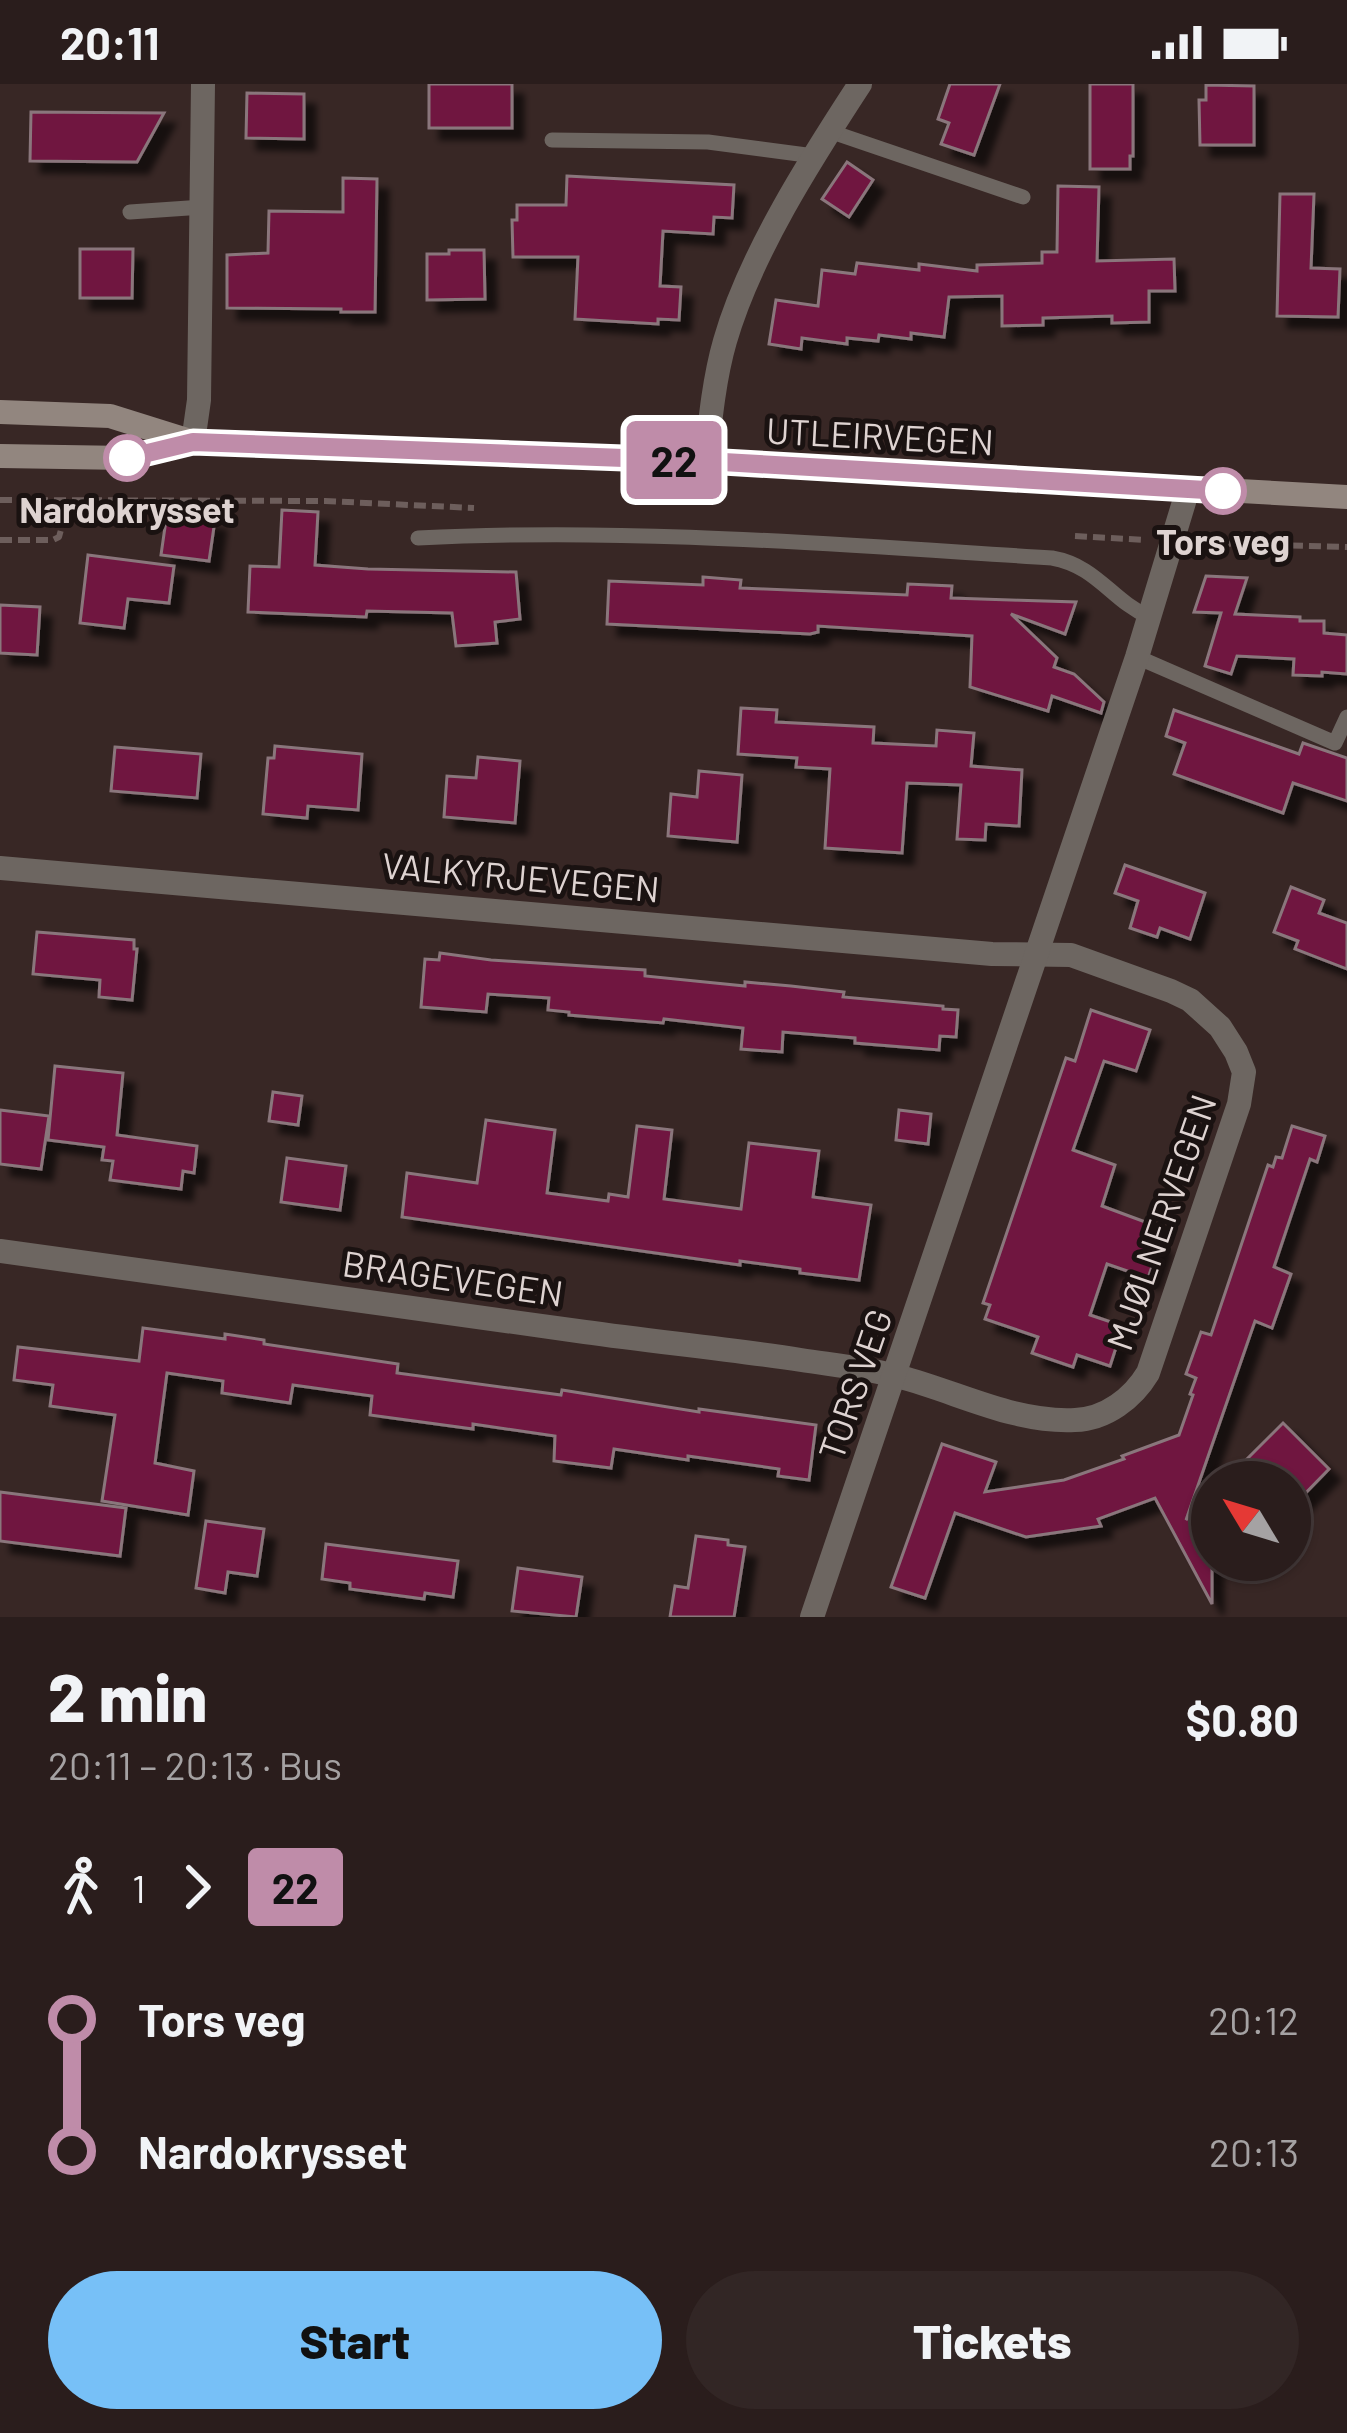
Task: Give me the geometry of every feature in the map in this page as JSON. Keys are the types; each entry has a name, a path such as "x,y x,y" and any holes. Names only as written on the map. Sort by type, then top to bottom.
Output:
{"main road":[{"name":"UTLEIRVEGEN","path":"0,412 110,416 193,442 706,461 1347,497"},
{"name":"UTLEIRVEGEN","path":"0,456 127,458 193,442"}],"street":[{"path":"193,442 200,400 203,84"},
{"path":"706,461 724,343 747,280 814,155 860,84"},
{"name":"TORS VEG","path":"812,1617 1137,657 1189,489"},
{"name":"VALKYRJEVEGEN","path":"0,868 1035,955"},
{"name":"MJØLNERVEGEN","path":"896,1376 1044,1419 1096,1417 1125,1400 1148,1373 1232,1126 1244,1072 1207,1013 1171,991 1070,956 1035,955"},
{"name":"BRAGEVEGEN","path":"0,1251 896,1376"}],"lane":[{"path":"829,131 1023,197"},
{"path":"552,140 708,142 814,155"},
{"path":"130,212 203,207"},
{"path":"418,538 495,534 713,538 1052,558 1082,567 1128,608 1150,617"},
{"path":"1137,657 1335,742 1347,718"}],"path":[{"path":"0,540 59,537 69,500"}],"building":[{"path":"429,84 512,84 512,128 429,128"},
{"path":"950,84 1000,84 974,155 941,144 949,123 938,119"},
{"path":"1090,84 1133,84 1130,169 1090,169"},
{"path":"1206,85 1254,86 1254,145 1200,145 1199,100 1206,100"},
{"path":"247,93 304,94 304,139 246,138"},
{"path":"31,112 164,113 137,162 30,161"},
{"path":"847,162 873,180 849,217 822,199"},
{"path":"567,176 734,185 732,218 714,217 713,234 663,231 660,286 681,287 679,320 658,319 658,324 575,319 578,257 513,257 512,220 517,220 517,205 566,205"},
{"path":"343,178 377,179 375,312 227,308 227,255 268,253 269,211 343,212"},
{"path":"1058,186 1099,187 1097,261 1174,259 1175,291 1149,291 1149,322 1112,323 1112,316 1043,318 1043,325 1002,326 1002,296 949,297 944,337 879,335 878,341 847,338 847,344 802,338 801,349 769,344 776,300 818,306 822,270 855,274 857,263 977,271 977,265 1042,263 1042,252 1057,252"},
{"path":"1280,194 1314,194 1311,268 1340,269 1338,317 1277,316"},
{"path":"80,249 133,249 132,298 80,298"},
{"path":"449,250 484,250 485,299 427,300 427,254 449,254"},
{"path":"282,510 318,512 315,565 516,572 520,619 495,622 497,643 456,646 452,613 367,611 366,617 248,612 250,566 279,567"},
{"path":"167,513 215,520 209,561 161,555"},
{"path":"88,555 174,566 169,603 128,599 124,628 80,623"},
{"path":"1206,576 1247,578 1235,614 1324,621 1324,633 1347,635 1347,674 1293,675 1294,659 1237,656 1231,674 1205,666 1221,613 1194,612"},
{"path":"703,577 741,580 740,588 907,595 908,584 952,586 951,598 1076,602 1065,634 1011,614 1057,658 1054,667 1074,674 1104,702 1101,713 1052,696 1048,711 970,687 972,636 818,626 818,632 810,634 607,624 609,581 703,585"},
{"path":"0,605 40,607 37,655 0,653"},
{"path":"741,708 777,710 776,722 874,727 873,743 936,746 937,730 974,733 971,766 1022,770 1019,826 986,824 985,840 957,839 961,785 907,783 902,853 825,848 830,769 796,767 797,758 738,754"},
{"path":"1174,710 1299,754 1303,743 1347,758 1347,801 1293,783 1283,813 1174,774 1185,743 1166,736"},
{"path":"275,746 362,754 358,810 308,806 307,818 263,814 268,758 274,758"},
{"path":"115,747 201,754 197,798 111,791"},
{"path":"478,757 520,761 515,823 444,817 447,776 476,778"},
{"path":"699,771 742,775 737,842 668,836 671,794 697,797"},
{"path":"1125,865 1205,893 1190,939 1160,928 1157,937 1130,928 1138,901 1115,893"},
{"path":"1291,887 1324,900 1319,913 1347,923 1347,969 1295,949 1298,941 1274,932"},
{"path":"37,932 134,940 132,1000 99,997 100,980 33,974"},
{"path":"440,953 645,970 645,976 791,986 844,992 843,997 943,1006 958,1010 956,1037 940,1036 939,1050 783,1032 782,1052 741,1049 743,1028 569,1015 548,1010 549,998 488,994 486,1012 421,1007 425,959 439,960"},
{"path":"1091,1010 1150,1030 1136,1071 1104,1061 1073,1150 1115,1165 1102,1206 1148,1223 1143,1237 1160,1243 1148,1278 1107,1264 1090,1315 1123,1326 1110,1366 1077,1355 1073,1367 1032,1353 1038,1337 985,1319 990,1305 983,1303 1066,1058 1075,1061"},
{"path":"55,1066 123,1073 117,1135 197,1146 194,1173 183,1171 181,1189 110,1180 113,1161 102,1160 104,1147 48,1140"},
{"path":"273,1092 302,1096 298,1125 269,1121"},
{"path":"0,1110 49,1116 41,1169 0,1164"},
{"path":"899,1110 931,1114 928,1144 896,1140"},
{"path":"486,1120 555,1130 547,1193 608,1201 609,1194 628,1197 637,1126 672,1130 664,1199 741,1209 749,1143 819,1151 813,1197 871,1205 859,1280 402,1217 407,1173 477,1183"},
{"path":"1292,1126 1325,1136 1317,1162 1310,1159 1274,1267 1291,1274 1272,1328 1255,1321 1206,1461 1191,1461 1191,1506 1186,1520 1191,1515 1191,1565 1155,1498 1098,1519 1101,1526 1026,1537 955,1513 925,1598 891,1587 942,1444 996,1462 985,1492 1064,1480 1179,1435 1196,1378 1186,1374 1201,1332 1211,1335 1268,1165 1273,1167 1276,1157 1282,1158"},
{"path":"287,1158 346,1166 340,1210 281,1202"},
{"path":"143,1328 264,1340 264,1344 398,1364 397,1373 816,1425 809,1480 778,1476 779,1469 614,1449 611,1468 554,1461 555,1436 370,1415 372,1396 293,1385 290,1403 222,1393 223,1381 167,1373 155,1463 194,1471 188,1515 102,1501 115,1415 50,1406 53,1385 14,1380 18,1347 139,1361"},
{"path":"1283,1423 1329,1469 1311,1487 1311,1461 1246,1460"},
{"path":"0,1492 126,1508 120,1556 0,1541"},
{"path":"206,1521 264,1529 257,1576 228,1572 225,1593 196,1588"},
{"path":"696,1536 745,1547 734,1617 670,1617 675,1586 688,1588"},
{"path":"326,1544 458,1561 453,1597 425,1593 424,1599 350,1589 350,1583 322,1579"},
{"path":"518,1568 582,1577 576,1617 512,1611"},
{"path":"1200,1581 1212,1581 1212,1604"}],"bus line":[{"name":"22","path":"127,458 193,442 706,461 1223,491"}],"place":[{"name":"Nardokrysset","path":"127,458"},
{"name":"Tors veg","path":"1223,491"}]}
